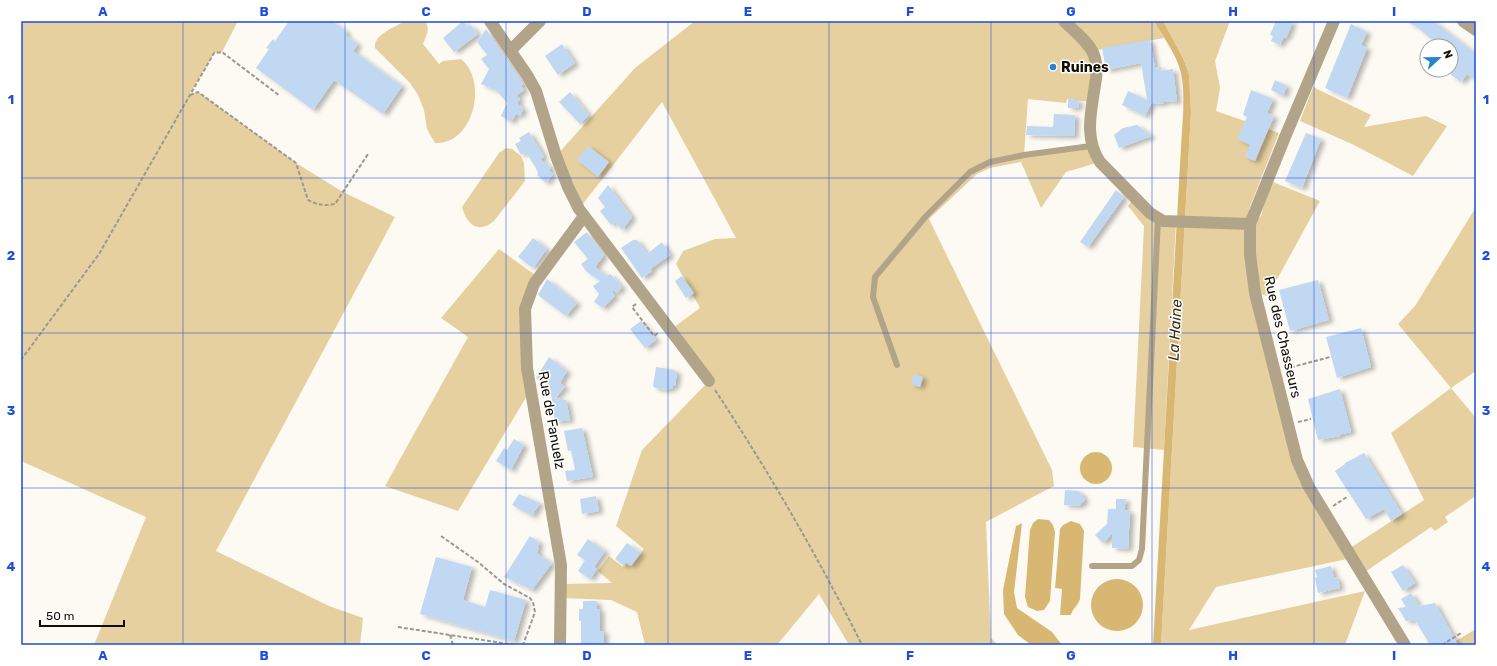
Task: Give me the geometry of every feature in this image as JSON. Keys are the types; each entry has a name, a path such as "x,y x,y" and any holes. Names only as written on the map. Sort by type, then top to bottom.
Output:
{"street":[{"path":"490,21 511,50 536,90 568,187 584,216 709,381"},
{"path":"511,50 540,21"},
{"path":"1064,21 1092,51 1096,63 1097,70 1090,122 1091,146 1100,162 1158,218 1171,222 1250,224"},
{"name":"Rue des Chasseurs","path":"1334,21 1284,137 1250,224 1250,254 1255,293 1297,460 1309,486 1324,512 1406,645"},
{"path":"1463,21 1476,30"},
{"name":"Rue de Fanuelz","path":"560,645 561,565 527,368 525,309 528,295 534,284 584,216"}],"lane":[{"path":"897,366 873,297 873,286 875,277 927,215 959,182 981,166 1024,155 1091,146"},
{"path":"1092,566 1132,566 1139,560 1142,549 1158,218"}],"path":[{"path":"21,360 99,254 214,53 222,52 280,96"},
{"path":"189,95 198,92 296,163 308,200 315,204 327,206 335,204 368,154"},
{"path":"643,295 632,307 654,336 667,326"},
{"path":"1275,372 1330,357"},
{"path":"709,381 769,473 811,546 862,645"},
{"path":"1324,512 1347,497"},
{"path":"441,536 478,562 504,584 530,598 533,602 535,612 524,645"},
{"path":"398,628 515,645"},
{"path":"1442,645 1461,633"},
{"path":"450,635 453,645"}],"shaded area":[{"path":"21,21 238,21 222,52 214,53 189,95 198,92 296,163 343,192 395,217 216,551 329,606 363,618 360,645 94,645 146,517 21,461"},
{"path":"405,21 425,21 428,30 423,44 439,64 443,61 461,59 469,69 474,82 475,96 473,110 467,123 459,134 448,141 435,143 427,129 424,110 418,95 410,83 375,48 375,43 381,35"},
{"path":"695,21 1160,21 1156,24 1164,38 1092,51 1093,102 1067,99 1066,103 1028,99 1024,155 1091,146 1100,162 1066,172 1041,208 1021,162 990,168 977,174 929,219 1052,470 1054,486 986,522 991,638 998,645 849,645 819,594 777,645 645,645 637,612 611,600 561,598 561,584 612,583 598,571 609,556 623,567 628,559 633,562 644,549 616,526 642,450 709,381 670,330 700,308 676,264 683,251 715,239 736,238 662,102 579,209 556,156 635,68"},
{"path":"1163,21 1230,21 1215,61 1220,88 1216,111 1279,133 1249,209 1250,224 1261,216 1265,200 1273,182 1320,201 1268,296 1255,293 1297,460 1347,550 1424,500 1391,433 1451,388 1476,418 1476,496 1445,517 1448,522 1435,531 1431,527 1362,574 1352,558 1216,587 1189,630 1365,591 1345,645 1161,645 1191,112 1189,74 1183,58"},
{"path":"1313,87 1371,115 1364,127 1426,116 1447,126 1413,176 1354,145 1300,121"},
{"path":"506,148 512,149 521,156 524,163 525,181 494,221 483,227 474,226 467,219 462,207 499,153"},
{"path":"1135,197 1176,222 1164,450 1133,447 1144,226 1128,206"},
{"path":"1476,207 1476,371 1451,388 1398,324 1415,306"},
{"path":"499,249 538,277 529,295 531,389 458,511 385,486 468,337 441,318"},
{"path":"1476,629 1476,645 1449,645"}],"water":[{"name":"La Haine","path":"1154,21 1163,21 1183,58 1189,74 1191,112 1161,645 1153,645 1183,101 1179,66"},
{"path":"1093,452 1099,452 1109,459 1112,468 1111,474 1105,481 1099,484 1093,484 1083,477 1080,471 1080,465 1087,455"},
{"path":"1038,519 1049,520 1053,525 1055,532 1050,601 1044,610 1037,611 1028,607 1025,597 1030,530 1033,523"},
{"path":"1071,521 1080,524 1084,531 1080,599 1071,615 1060,615 1062,589 1055,588 1060,529 1063,525"},
{"path":"1022,523 1014,592 1017,608 1052,632 1062,645 1031,645 1018,635 1004,614 1003,590 1016,526"},
{"path":"1112,579 1122,579 1136,586 1143,600 1143,610 1136,624 1122,631 1112,631 1102,627 1095,620 1091,610 1091,600 1095,590 1102,583"}],"building":[{"path":"289,21 332,21 347,32 345,35 358,44 353,51 402,86 383,114 334,80 313,110 256,68 269,49 266,48 273,39 275,41"},
{"path":"463,21 468,26 470,25 478,34 454,52 443,38"},
{"path":"1276,21 1293,21 1286,38 1284,37 1280,45 1271,41 1273,36 1270,35"},
{"path":"1405,21 1433,21 1455,38 1430,38 1417,27"},
{"path":"1351,24 1367,32 1361,45 1367,48 1347,98 1325,88"},
{"path":"486,29 523,84 521,86 524,90 516,96 520,99 517,104 521,106 523,110 520,116 516,114 511,122 501,116 507,103 497,91 481,84 489,69 481,59 487,55 477,42"},
{"path":"1150,40 1155,68 1161,67 1161,71 1173,69 1177,102 1164,101 1164,103 1155,104 1152,102 1145,116 1122,105 1128,91 1147,100 1141,63 1106,70 1102,48"},
{"path":"1459,41 1476,54 1476,80 1467,74 1461,82 1455,78 1459,78"},
{"path":"562,44 575,63 558,75 545,56"},
{"path":"1275,80 1287,86 1283,96 1271,90"},
{"path":"1251,90 1273,99 1267,113 1274,116 1255,161 1245,157 1250,145 1237,139 1247,117 1243,115"},
{"path":"570,92 589,115 580,124 559,102"},
{"path":"1068,99 1079,100 1078,108 1068,108"},
{"path":"1054,114 1075,115 1074,136 1026,135 1027,126 1053,127"},
{"path":"1137,125 1152,136 1119,148 1114,135 1123,128"},
{"path":"529,132 544,157 540,159 551,167 549,170 553,174 546,183 537,175 538,173 536,168 526,152 521,155 515,144 521,141 519,138"},
{"path":"1306,133 1321,139 1302,188 1285,181"},
{"path":"588,146 609,162 598,177 577,160"},
{"path":"608,185 632,217 622,230 615,222 611,225 600,211 605,207 598,198"},
{"path":"1116,190 1124,197 1088,247 1080,242"},
{"path":"587,232 604,255 595,267 607,276 610,274 622,287 617,293 613,290 612,292 615,296 603,308 594,302 599,294 593,286 600,281 586,271 581,264 588,259 574,242"},
{"path":"533,238 547,249 533,268 518,257"},
{"path":"633,240 637,240 647,254 662,242 670,255 650,269 652,271 642,278 621,248"},
{"path":"682,276 694,293 686,298 675,281"},
{"path":"547,279 577,303 566,316 538,295"},
{"path":"1318,280 1329,320 1290,331 1279,290"},
{"path":"641,321 656,340 645,348 630,329"},
{"path":"1361,328 1371,367 1337,378 1326,337"},
{"path":"549,357 567,371 560,383 565,387 555,398 566,400 570,420 555,422 550,387 536,378"},
{"path":"656,367 675,370 675,372 677,372 675,386 673,385 672,389 669,388 668,390 655,388 653,386"},
{"path":"914,374 923,377 920,387 911,384"},
{"path":"1340,389 1351,432 1339,435 1340,436 1318,440 1308,399"},
{"path":"582,428 593,477 567,481 565,471 575,470 571,450 568,451 564,431"},
{"path":"514,439 524,445 511,470 496,461 504,448 507,450"},
{"path":"1364,453 1402,514 1391,521 1384,509 1366,519 1335,471 1345,463"},
{"path":"1065,490 1079,491 1085,500 1079,506 1064,505"},
{"path":"519,494 540,503 532,516 512,505"},
{"path":"596,496 599,511 582,514 580,499"},
{"path":"1116,499 1126,499 1124,510 1130,511 1128,549 1112,548 1112,534 1103,543 1095,535 1107,524 1108,509 1116,509"},
{"path":"530,536 540,543 537,547 539,548 537,551 538,554 552,563 532,590 504,577"},
{"path":"588,539 605,551 594,567 597,569 590,579 578,571 585,560 577,555"},
{"path":"627,543 641,553 631,566 626,563 624,566 615,559"},
{"path":"436,557 472,567 463,600 485,607 490,590 526,600 514,641 420,614"},
{"path":"1403,565 1415,583 1403,591 1391,572"},
{"path":"1331,566 1334,578 1337,577 1340,588 1318,593 1315,570"},
{"path":"1411,593 1419,606 1435,603 1458,645 1430,645 1415,620 1406,621 1398,608 1406,607 1401,599"},
{"path":"583,601 597,601 597,609 600,609 600,631 604,631 604,645 581,645 581,621 579,621 579,609 583,609"}],"place":[{"name":"Ruines","path":"1053,67"}]}
